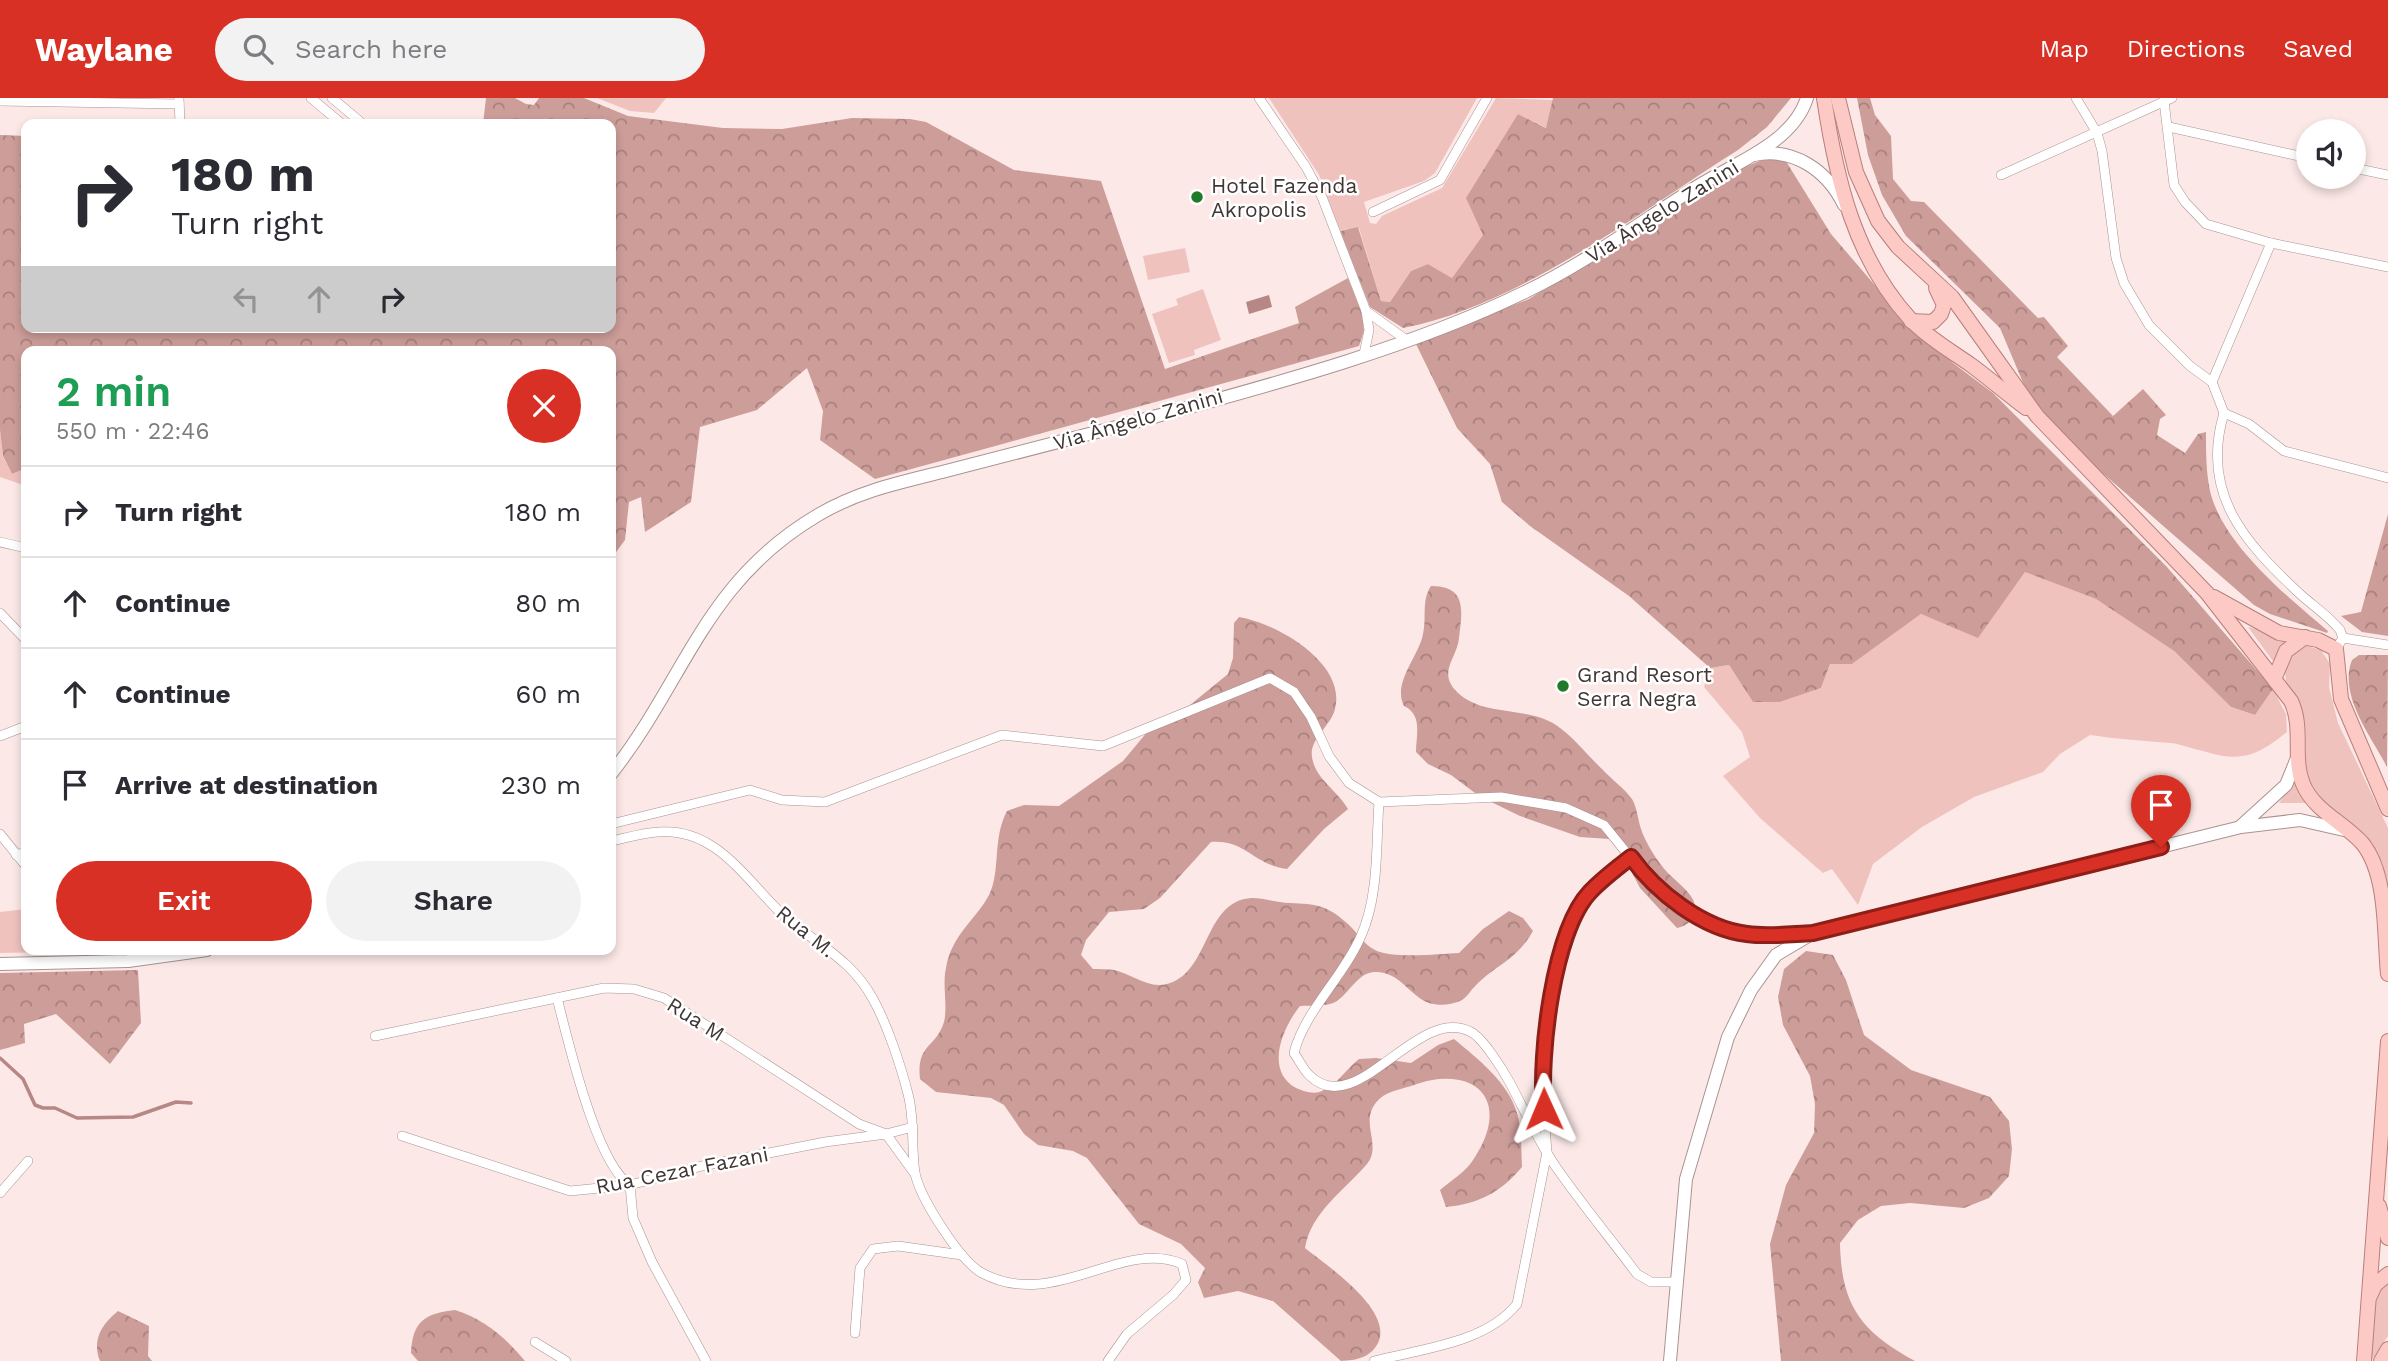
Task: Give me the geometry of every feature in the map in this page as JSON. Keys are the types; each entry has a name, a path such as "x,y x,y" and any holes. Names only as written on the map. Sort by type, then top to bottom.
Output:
{"main road":[{"path":"1824,98 1839,181 1850,217 1867,257 1912,321 2037,415"},
{"path":"1838,98 1856,172 1878,222 1898,247 1964,312 2037,415 2207,593 2275,677 2297,714 2301,775 2307,793 2353,834 2371,856 2383,885 2388,974"},
{"path":"1912,321 1933,322 1941,314 1942,299 1931,279"},
{"path":"2207,593 2279,634 2305,636 2339,644 2341,699 2388,809"},
{"path":"2275,677 2279,661 2286,651 2305,636"},
{"path":"2364,1361 2371,1238 2388,1041"},
{"path":"2376,1195 2388,1238"},
{"path":"2369,1300 2375,1285 2388,1274"},
{"path":"2381,1361 2388,1349"}],"street":[{"path":"311,98 335,119"},
{"path":"332,98 357,119"},
{"path":"1259,98 1306,167 1322,197 1366,311 1368,330 1364,354"},
{"path":"1373,212 1440,180 1487,98"},
{"name":"Via Ângelo Zanini","path":"616,768 630,750 708,618 727,593 772,546 818,515 872,490 1121,425 1364,354 1439,328 1529,290 1750,156 1793,124 1807,98"},
{"path":"2076,98 2097,132 2116,258 2124,283 2149,325 2190,366 2211,382 2224,413 2216,455 2223,499 2256,549 2302,596 2335,623 2339,644 2388,645"},
{"path":"2001,175 2168,100 2174,185 2194,214 2206,224 2271,243 2388,267"},
{"path":"0,101 179,101 180,119"},
{"path":"2169,127 2296,155"},
{"name":"Via Ângelo Zanini","path":"1750,156 1782,153 1813,166 1835,190 1850,217"},
{"path":"2366,170 2388,175"},
{"path":"2211,382 2271,243"},
{"path":"1366,311 1405,339"},
{"path":"2224,413 2249,424 2284,451 2388,478"},
{"path":"0,542 21,547"},
{"path":"0,612 21,635"},
{"path":"616,823 750,790 782,800 825,802 1002,735 1103,746 1270,678 1294,692 1311,717 1329,756 1349,783 1379,802 1501,797 1566,808 1604,825 1642,872 1693,915 1745,934 1813,933 2241,827 2300,820 2332,825 2353,834"},
{"path":"0,736 21,728"},
{"path":"2241,827 2286,785 2299,751"},
{"path":"1379,802 1372,894 1361,936 1318,1008 1299,1033 1294,1053 1310,1076 1328,1086 1342,1087 1361,1078 1429,1032 1453,1028 1472,1032 1502,1069 1547,1152 1637,1273 1651,1282 1677,1282"},
{"name":"Rua M.","path":"616,840 659,831 697,838 730,857 776,908 856,971 874,1001 908,1094 913,1127 915,1174"},
{"path":"0,834 21,860"},
{"path":"16,855 21,854"},
{"path":"1374,1361 1474,1333 1504,1320 1517,1304 1547,1152 1542,1088 1553,983 1569,928 1588,893 1631,857"},
{"path":"1670,1361 1686,1179 1728,1037 1751,990 1776,955 1813,933"},
{"path":"0,964 128,961 171,955"},
{"name":"Rua M","path":"374,1036 604,988 634,989 664,998 859,1124 886,1134"},
{"path":"557,998 577,1073 610,1164 619,1178 630,1185 633,1219 652,1262 706,1361"},
{"path":"913,1127 886,1134 915,1174 922,1195 962,1255 982,1273 1024,1285 1056,1284 1128,1262 1165,1257 1182,1265 1186,1280 1173,1295 1127,1334 1108,1361"},
{"name":"Rua Cezar Fazani","path":"402,1136 559,1190 630,1185 702,1166 825,1142 886,1134"},
{"path":"0,1193 28,1161"},
{"path":"855,1333 860,1268 873,1249 886,1245 962,1255"},
{"path":"535,1342 565,1361"}],"shaded area":[{"path":"597,98 666,98 654,113 630,111"},
{"path":"1269,98 1477,98 1435,173 1424,181 1364,202 1370,223 1376,224 1382,216 1442,188 1496,98 1554,100 1547,128 1518,114 1483,235 1452,278 1428,264 1411,271 1390,302 1381,301 1359,228 1340,230 1319,175"},
{"path":"1185,248 1190,272 1148,280 1143,256"},
{"path":"1203,289 1221,340 1194,350 1195,355 1169,363 1152,314 1178,305 1176,299"},
{"path":"1269,295 1272,307 1249,314 1246,302"},
{"path":"0,430 3,457 12,474 21,470 21,484 0,477"},
{"path":"2025,572 2096,599 2174,651 2231,707 2255,715 2273,689 2286,714 2287,732 2267,747 2238,757 2216,755 2175,744 2090,735 2060,754 2043,772 1974,797 1922,827 1873,864 1858,905 1832,869 1823,873 1760,818 1723,776 1750,757 1742,732 1704,687 1710,668 1729,665 1753,702 1780,702 1821,688 1830,664 1852,664 1921,614 1978,637"},
{"path":"2248,627 2292,638 2275,664"},
{"path":"2304,645 2321,650 2330,664 2329,687 2338,723 2388,828 2388,882 2314,794 2306,773 2305,722 2286,682 2284,662"},
{"path":"2296,780 2297,789 2307,803 2279,803"},
{"path":"21,910 21,953 0,953 0,912"},
{"path":"2388,1279 2388,1336 2371,1361 2375,1307"}],"green space":[{"path":"486,98 515,98 534,105 539,98 584,98 628,116 723,128 782,129 852,118 910,119 926,122 1014,170 1101,181 1165,369 1299,323 1295,307 1348,278 1362,314 1364,331 1359,346 875,479 820,440 823,411 807,368 757,410 700,427 691,502 645,532 641,497 629,502 625,540 616,552 616,346 21,346 21,470 12,474 3,456 0,430 0,135 21,136 21,333 616,333 616,119 484,119"},
{"path":"1553,98 1791,98 1767,127 1738,150 1619,228 1534,278 1447,316 1403,328 1370,307 1340,231 1358,227 1381,301 1390,302 1411,271 1428,264 1452,278 1483,235 1466,198 1518,114 1546,128"},
{"path":"1857,98 1870,98 1875,115 1891,136 1893,179 1911,201 1924,202 2038,318 2044,317 2068,346 2057,357 2113,416 2143,389 2166,415 2160,419 2157,435 2185,453 2198,434 2206,432 2210,491 2228,531 2259,568 2328,631 2327,633 2270,614 2254,605 2037,416 2000,328 1906,236 1882,195 1868,155"},
{"path":"1769,157 1784,158 1831,234 1897,311 1953,363 1993,393 2167,567 2273,689 2255,715 2231,707 2174,651 2096,599 2025,572 1978,638 1921,614 1852,664 1830,664 1821,688 1780,702 1753,702 1729,665 1710,668 1629,596 1530,526 1502,502 1490,464 1457,428 1415,342 1529,299 1726,175"},
{"path":"2388,514 2388,636 2362,632 2341,616 2361,612"},
{"path":"1431,586 1451,590 1460,602 1458,646 1448,672 1451,685 1467,700 1479,705 1532,715 1556,725 1625,791 1634,802 1643,834 1653,853 1694,901 1694,915 1688,924 1677,928 1640,888 1616,842 1580,837 1520,816 1479,796 1451,775 1428,764 1416,752 1416,720 1404,706 1401,688 1421,642 1426,597"},
{"path":"1239,617 1271,627 1289,637 1320,661 1330,676 1336,692 1335,709 1314,744 1312,757 1317,772 1348,809 1324,829 1287,869 1265,862 1232,844 1211,842 1160,898 1144,909 1109,912 1086,940 1081,955 1093,969 1114,970 1155,985 1177,980 1189,970 1223,912 1235,902 1252,898 1327,909 1348,924 1371,947 1383,953 1459,953 1483,929 1509,911 1523,918 1533,931 1513,956 1483,978 1460,1001 1445,1005 1429,1003 1391,975 1368,973 1333,1003 1300,1006 1283,1036 1279,1060 1281,1071 1286,1080 1296,1088 1312,1093 1332,1085 1359,1059 1376,1058 1411,1063 1438,1045 1454,1039 1499,1081 1513,1102 1519,1120 1522,1167 1497,1190 1479,1200 1446,1207 1440,1190 1468,1167 1485,1136 1490,1118 1488,1103 1481,1091 1469,1083 1454,1079 1435,1080 1390,1093 1375,1104 1370,1122 1373,1148 1371,1156 1367,1164 1321,1212 1308,1235 1305,1248 1342,1277 1367,1303 1376,1317 1380,1330 1378,1343 1367,1355 1352,1360 1341,1361 1273,1301 1238,1291 1204,1298 1198,1282 1205,1268 1181,1244 1139,1224 1087,1158 1073,1151 1038,1145 1024,1134 1004,1105 991,1098 936,1092 920,1079 921,1059 944,1022 945,975 949,956 993,886 1002,822 1007,811 1024,805 1059,806 1123,761 1158,719 1190,705 1228,674 1233,658 1234,623"},
{"path":"2359,655 2388,655 2387,767 2358,715 2349,687 2352,660"},
{"path":"1806,951 1833,955 1846,980 1864,1035 1911,1070 1990,1097 2009,1121 2012,1149 2009,1176 1989,1198 1964,1208 1910,1203 1881,1206 1858,1220 1840,1243 1845,1284 1858,1314 1881,1339 1915,1361 1781,1361 1770,1244 1786,1185 1814,1133 1815,1104 1810,1076 1783,1025 1778,997 1784,969"},
{"path":"138,970 141,1023 110,1064 56,1014 24,1024 25,1043 0,1050 0,973"},
{"path":"455,1310 494,1330 525,1361 418,1361 411,1353 417,1327 428,1317"},
{"path":"118,1311 149,1326 148,1356 152,1361 100,1361 97,1346 100,1333"}],"waterway":[{"path":"0,1058 23,1079 35,1105 55,1108 77,1118 133,1117 176,1102 191,1103"}],"place":[{"name":"Hotel Fazenda Akropolis","path":"1197,197"},
{"name":"Grand Resort Serra Negra","path":"1563,686"}],"route":[{"path":"1544,1109 1542,1088 1553,983 1569,928 1588,893 1631,857 1642,872 1693,915 1745,934 1777,935 1813,933 1896,914 2161,847"}]}
